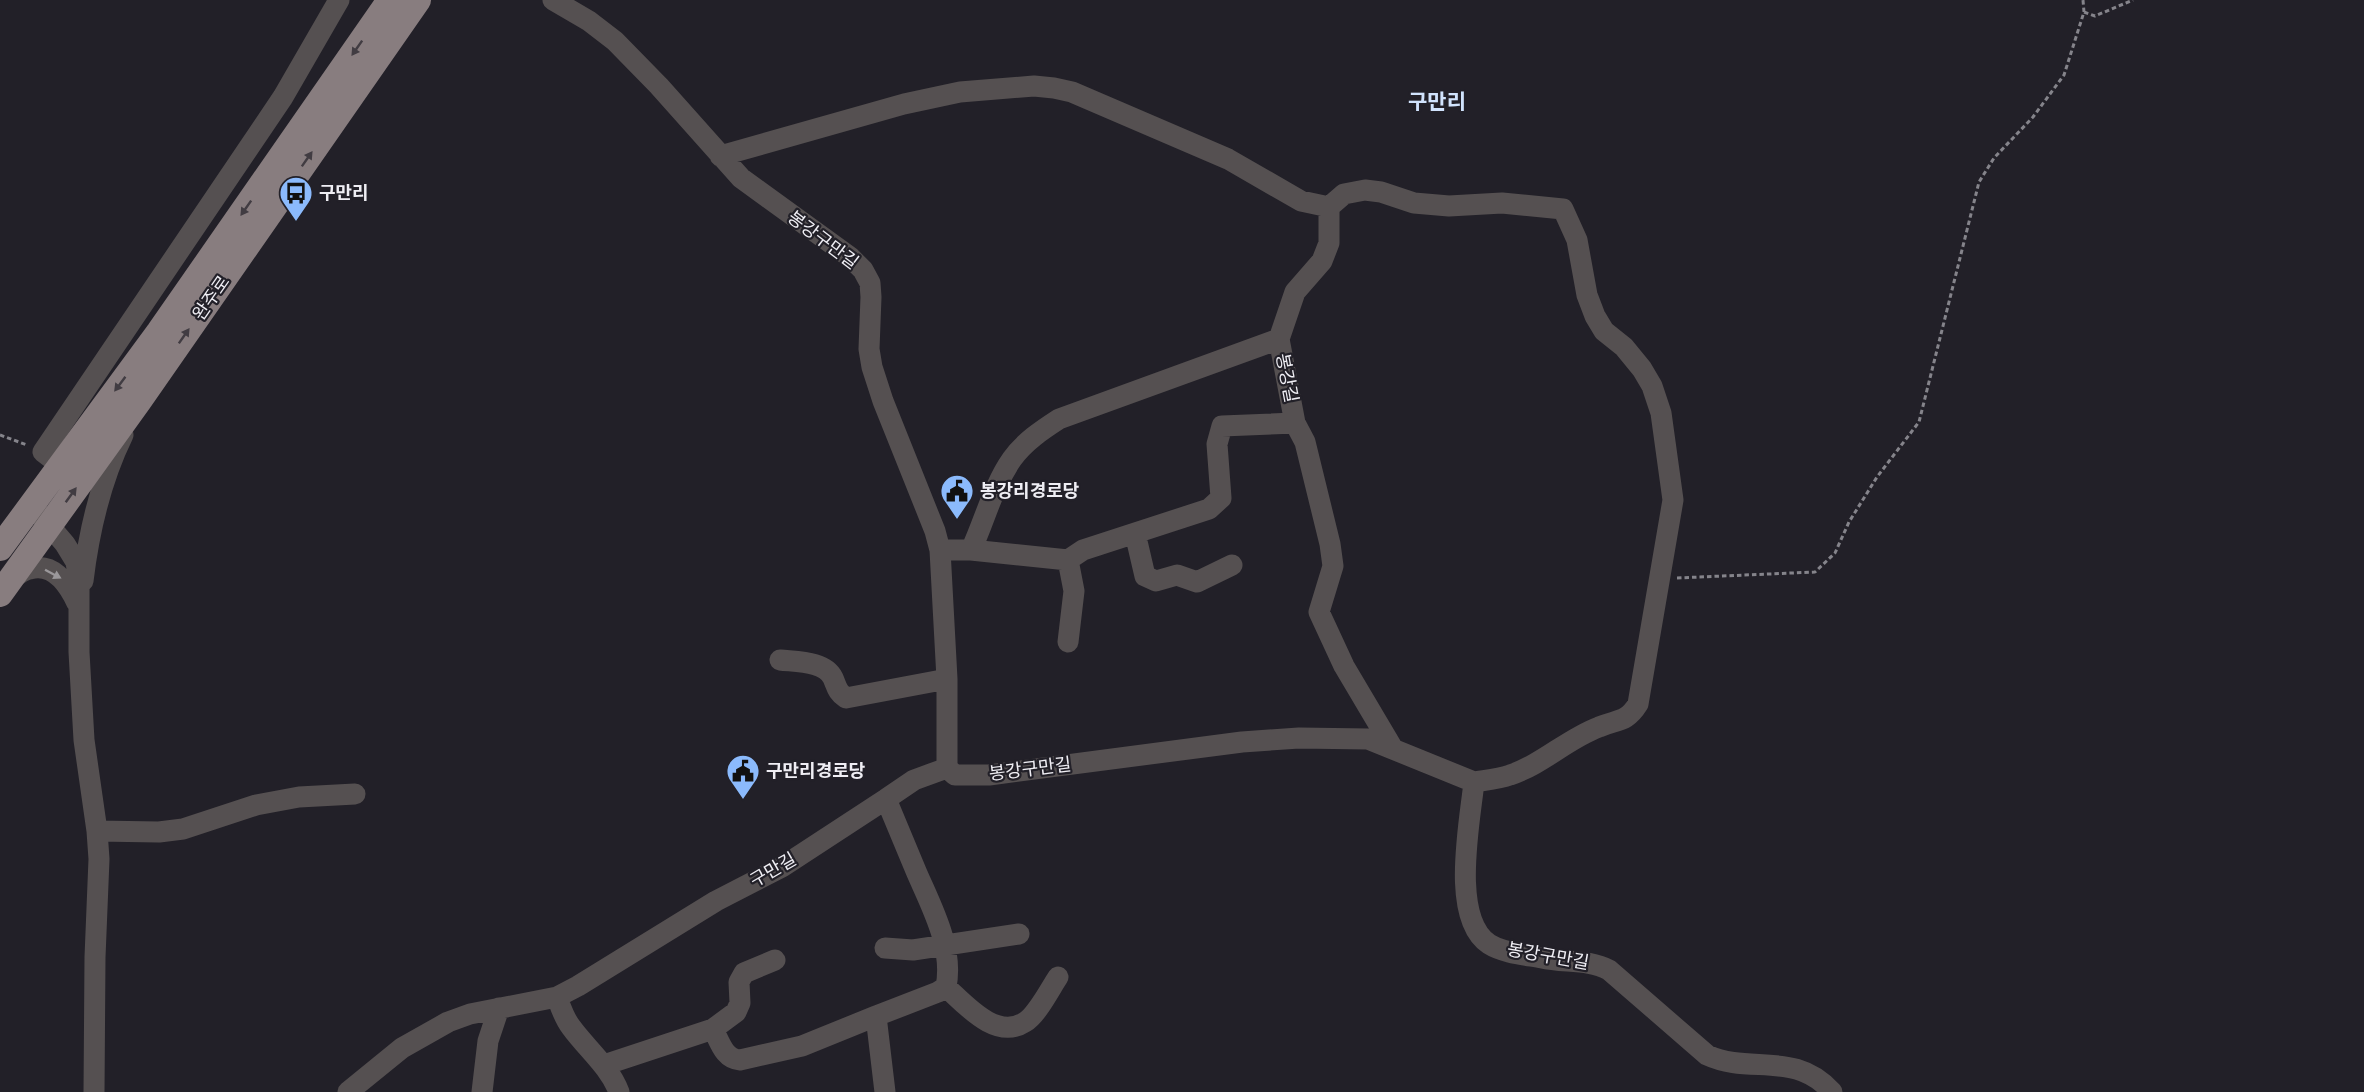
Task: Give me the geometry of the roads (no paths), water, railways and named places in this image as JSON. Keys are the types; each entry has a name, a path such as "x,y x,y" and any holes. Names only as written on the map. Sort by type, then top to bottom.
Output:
{"main road":[{"name":"완주로","path":"0,548 31,504 51,458 159,332 390,0"},
{"name":"완주로","path":"6,585 139,401 418,0"}],"street":[{"path":"51,458 283,97 339,0"},
{"name":"봉강구만길","path":"553,0 589,21 615,40 741,178 850,257 870,283 869,349 872,367 883,401 935,531 940,550 947,679 947,768 955,775 989,775 1242,742 1299,738 1368,739 1392,747 1474,782 1464,881 1474,924 1480,936 1491,946 1545,959 1599,965 1609,970 1707,1055 1725,1061 1800,1068 1814,1076 1832,1092"},
{"path":"575,0 589,21"},
{"path":"720,156 904,104 960,92 1034,86 1072,92 1228,159 1301,201 1329,207"},
{"path":"1279,339 1295,292 1322,261 1329,243 1329,207 1344,194 1365,190 1381,192 1414,203 1449,206 1502,203 1563,209 1577,240 1587,295 1595,316 1604,331 1624,347 1642,369 1652,386 1660,414 1673,500 1638,705 1630,716 1573,739 1535,764 1509,776 1474,782"},
{"name":"봉강길","path":"971,550 983,525 997,485 1013,458 1032,438 1059,419 1279,339 1295,423 1305,442 1330,544 1333,566 1319,612 1344,666 1392,747"},
{"path":"79,608 86,555 95,515 114,453 139,401"},
{"path":"940,550 971,550 1068,560 1083,550 1209,509 1221,498 1218,444 1221,426 1295,423"},
{"path":"31,504 65,544 76,562 79,581 79,652 84,740 97,831 99,887 94,957 93,1092"},
{"path":"1135,533 1145,576 1156,581 1177,575 1197,582 1232,565"},
{"path":"1068,560 1074,591 1068,642"},
{"path":"6,585 32,568 44,569 58,574 68,584 79,608"},
{"path":"780,660 824,667 832,676 838,693 846,698 947,679"},
{"name":"구만길","path":"348,1092 402,1048 427,1033 470,1014 557,997 579,987 716,902 782,867 914,780 947,768"},
{"path":"97,831 159,832 183,829 256,805 299,797 355,794"},
{"path":"713,1029 725,1053 732,1060 740,1060 802,1046 946,987 948,978 944,945 935,913 886,798"},
{"path":"885,948 913,950 1019,934"},
{"path":"604,1065 713,1029 736,1012 740,1003 739,982 744,973 775,960"},
{"path":"946,987 983,1020 998,1026 1011,1027 1026,1022 1058,977"},
{"path":"557,997 571,1028 604,1065 619,1092"},
{"path":"482,1092 488,1041 499,1008"},
{"path":"876,1016 885,1092"}],"place":[{"name":"구만리","path":"296,222"},
{"name":"봉강리경로당","path":"957,520"},
{"name":"구만리경로당","path":"743,800"}],"district":[{"name":"구만리","path":"1437,102"}]}
